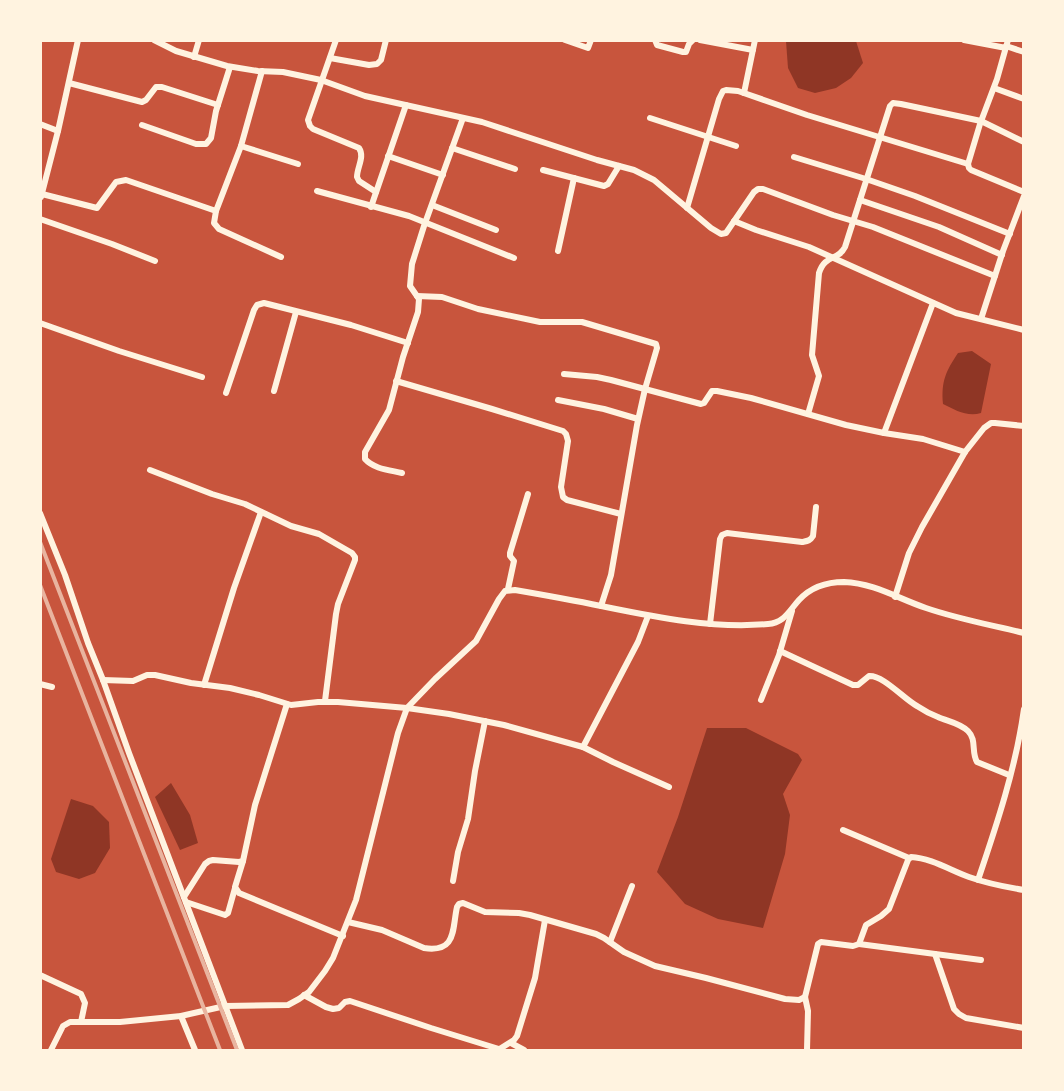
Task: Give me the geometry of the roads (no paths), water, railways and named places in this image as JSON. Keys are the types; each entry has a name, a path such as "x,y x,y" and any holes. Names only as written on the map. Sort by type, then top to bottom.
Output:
{"street":[{"path":"78,40 41,196 97,207 116,182 126,180 216,211"},
{"path":"154,40 176,51 230,67 283,72 321,81 365,96 482,122 634,170 654,180 721,234 726,233 754,192 760,189 873,227 995,276"},
{"path":"194,57 199,40"},
{"path":"336,40 308,120 313,129 362,151 357,177 359,181 376,192"},
{"path":"330,58 369,65 377,64 381,60 386,40"},
{"path":"565,40 588,48 591,40"},
{"path":"655,40 655,44 659,46 683,52 693,40"},
{"path":"700,40 753,50"},
{"path":"744,93 755,40"},
{"path":"964,40 1007,45 1023,52"},
{"path":"981,319 1023,194 971,170 968,164 1007,45"},
{"path":"142,125 196,144 206,144 211,138 230,67"},
{"path":"262,71 241,146 216,211 214,224 219,229 281,257"},
{"path":"69,83 142,102 156,87 162,87 218,105"},
{"path":"994,88 1023,99"},
{"path":"687,208 719,99 723,91 729,90 968,164"},
{"path":"808,414 819,376 812,355 819,273 826,261 841,254 844,250 890,106 900,104 981,121 1023,142"},
{"path":"371,207 406,105"},
{"path":"402,473 367,462 364,456 365,450 389,410 418,312 417,296 410,286 414,258 463,118"},
{"path":"650,118 736,146"},
{"path":"40,124 58,131"},
{"path":"241,146 298,164"},
{"path":"452,148 515,169"},
{"path":"388,156 443,175"},
{"path":"794,157 866,179 1010,234"},
{"path":"543,170 606,186 619,166"},
{"path":"558,251 574,178"},
{"path":"317,191 425,222 514,258"},
{"path":"860,200 939,227 1002,255"},
{"path":"432,205 496,230"},
{"path":"40,219 155,261"},
{"path":"734,221 834,257 956,313 1023,330"},
{"path":"417,296 442,297 478,309 540,322 582,322 655,343 657,348 638,419 611,575 601,606"},
{"path":"226,393 257,305 264,303 351,325 408,343"},
{"path":"884,433 933,303"},
{"path":"274,391 296,312"},
{"path":"40,323 202,377"},
{"path":"564,374 597,376 701,404 712,392 717,391 884,433 923,439 965,452"},
{"path":"396,381 563,431 568,441 561,487 563,497 621,514"},
{"path":"558,400 638,419"},
{"path":"895,597 914,541 965,452 984,428 991,423 1023,426"},
{"path":"150,470 245,504 291,526 319,534 355,556 338,604 324,701"},
{"path":"51,1050 63,1026 70,1022 114,1023 181,1016 225,1006 288,1005 304,995 317,982 343,936 360,888 398,733 407,708 473,644 499,599 508,589 514,561 510,553 528,494"},
{"path":"710,624 722,535 728,533 807,541 813,536 816,507"},
{"path":"204,685 234,588 261,512"},
{"path":"40,513 242,1050"},
{"path":"508,589 648,616 710,624 774,623 784,618 809,591 821,585 832,582 860,583 928,609 964,620 1023,633"},
{"path":"760,700 780,651 793,607"},
{"path":"583,747 634,651 648,616"},
{"path":"780,651 853,685 858,685 869,676 878,677 916,706 962,726 973,738 974,756 977,762 1010,775"},
{"path":"103,680 133,681 147,675 154,675 230,688 287,704 299,705 324,701 407,708 485,721 583,747 669,787"},
{"path":"40,684 52,687"},
{"path":"185,900 225,915 228,913 243,861 255,805 287,704"},
{"path":"978,880 1010,775 1023,709"},
{"path":"453,881 458,852 468,819 485,721"},
{"path":"843,830 909,858 927,860 978,880 1023,890"},
{"path":"859,944 866,925 889,909 909,858"},
{"path":"185,900 205,864 209,861 243,861"},
{"path":"610,942 632,886"},
{"path":"235,887 239,893 343,936"},
{"path":"348,922 375,927 423,948 431,949 443,947 451,939 456,910 459,904 466,904 485,912 519,913 596,934 642,962 655,966 785,999 799,1000 804,997"},
{"path":"304,995 333,1009 350,1001 498,1050 511,1043 517,1036 535,978 545,920"},
{"path":"807,1050 808,1011 804,997 817,945 820,942 853,946 859,944 981,960"},
{"path":"935,954 952,1005 959,1014 966,1018 1023,1028"},
{"path":"40,975 81,994 85,1003 81,1022"},
{"path":"181,1016 195,1050"},
{"path":"511,1043 524,1050"}],"railway":[{"path":"40,542 237,1050"},
{"path":"40,585 220,1050"}]}
